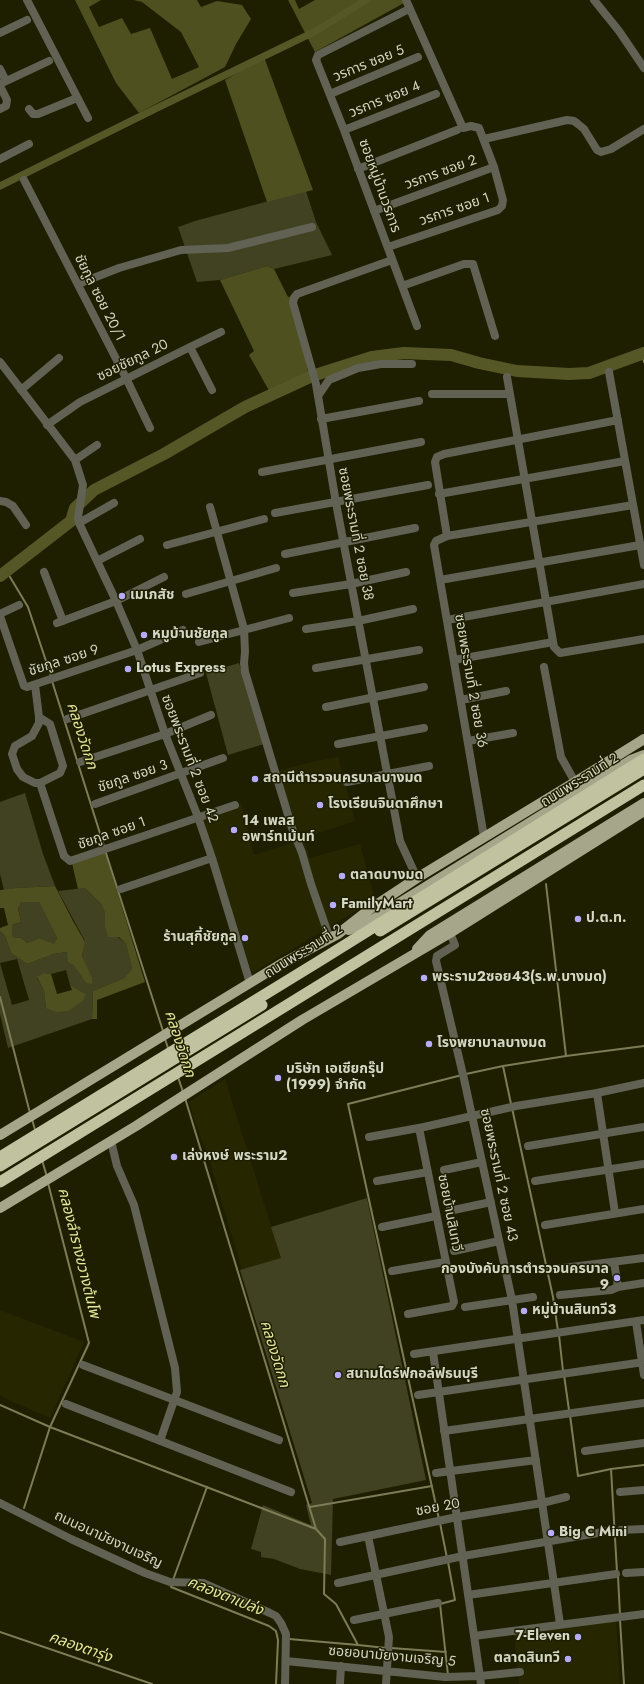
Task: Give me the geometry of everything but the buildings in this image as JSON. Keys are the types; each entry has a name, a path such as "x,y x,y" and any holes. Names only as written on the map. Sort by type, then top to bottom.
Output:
{"highway":[{"name":"ถนนพระรามที่ 2","path":"0,1157 321,960 644,758"},
{"path":"0,1166 644,768"},
{"path":"0,1182 644,785"},
{"path":"0,1182 644,788"}],"main road":[{"name":"ถนนพระรามที่ 2","path":"0,1135 281,964 334,937 370,908 644,739"},
{"path":"334,937 372,920 635,757 644,755"},
{"path":"411,956 430,935 644,803"},
{"path":"0,1208 174,1102 302,1020 450,933 644,811"}],"street":[{"path":"27,0 76,98 88,118"},
{"path":"406,0 460,129"},
{"path":"594,0 619,31 644,68"},
{"name":"ซอยหมู่บ้านวรการ","path":"409,9 318,55 316,60 317,66 344,130 417,326"},
{"path":"0,34 27,20"},
{"name":"วรการ ซอย 5","path":"330,94 418,58"},
{"path":"2,84 49,61"},
{"path":"0,69 2,84 7,100 6,106 0,109"},
{"name":"วรการ ซอย 4","path":"344,130 436,94"},
{"path":"29,109 33,114 38,114 76,98"},
{"path":"484,139 567,120 574,121 584,129 597,150 601,152 612,149 644,129"},
{"path":"358,169 471,126 479,128 494,167"},
{"path":"0,159 29,144"},
{"name":"วรการ ซอย 1","path":"388,247 498,210 502,206 503,200 494,167"},
{"name":"วรการ ซอย 2","path":"374,211 494,167"},
{"name":"ชัยกูล ซอย 20/1","path":"24,180 126,378 150,428"},
{"path":"78,284 119,268 181,250 228,248 312,227"},
{"name":"ซอยพระรามที่ 2 ซอย 38","path":"392,260 297,294 293,303 316,384 328,460 400,841 417,878"},
{"path":"402,286 464,264 473,264 495,336"},
{"path":"190,347 221,332"},
{"name":"ซอยชัยกูล 20","path":"47,425 80,402 190,347 212,390"},
{"path":"21,390 60,358"},
{"name":"ซอยพระรามที่ 2 ซอย 42","path":"0,362 75,460 83,485 78,514 79,523 116,601 137,650 165,734 198,817 212,858 250,983"},
{"path":"318,396 329,380 358,368 381,364 412,364"},
{"path":"610,372 644,565"},
{"path":"507,377 554,647 560,653 644,639"},
{"path":"432,394 510,394"},
{"path":"321,419 418,401"},
{"path":"618,420 444,454 438,457 435,462 439,494 447,536 633,505"},
{"path":"262,472 421,442"},
{"path":"75,460 97,445"},
{"path":"439,494 625,461"},
{"path":"275,513 336,503 392,490 428,485"},
{"path":"0,501 6,502 13,506 26,525"},
{"path":"79,523 114,503"},
{"path":"210,507 244,629 245,672 292,828 302,853 311,884 334,937"},
{"path":"167,545 264,519"},
{"path":"285,554 415,528"},
{"name":"ซอยพระรามที่ 2 ซอย 36","path":"447,536 436,541 434,546 484,837"},
{"path":"96,561 140,539"},
{"path":"440,580 640,545"},
{"path":"186,594 276,568"},
{"path":"44,572 60,622 116,601 164,577"},
{"path":"293,593 351,584 406,572"},
{"path":"447,620 644,584"},
{"name":"ชัยกูล ซอย 9","path":"19,605 0,615 24,686 27,687 47,682 137,650 184,630"},
{"path":"306,629 358,621 413,608"},
{"path":"199,642 288,618"},
{"path":"454,660 552,642"},
{"path":"316,668 419,650"},
{"path":"544,667 561,757 575,782"},
{"path":"67,719 200,673"},
{"path":"35,685 39,723 32,736 15,746 12,754 17,769 23,777 30,782 40,783 60,773 63,766 50,724 39,717"},
{"path":"326,707 424,687"},
{"path":"461,700 506,691"},
{"path":"80,762 165,734 210,715"},
{"path":"338,744 424,728"},
{"path":"468,741 513,733"},
{"name":"ชัยกูล ซอย 3","path":"95,804 223,758"},
{"path":"347,782 429,766"},
{"name":"ชัยกูล ซอย 1","path":"40,783 64,856 70,861 75,861 235,805"},
{"path":"121,889 212,858"},
{"name":"ซอยพระรามที่ 2 ซอย 43","path":"450,933 455,945 437,956 436,961 464,1079 512,1300 560,1624"},
{"path":"369,1137 419,1128 512,1106 597,1093 644,1083"},
{"path":"597,1093 615,1213"},
{"path":"528,1146 644,1127"},
{"name":"ซอยบ้านสินทวี","path":"408,1314 452,1306 453,1304 419,1128"},
{"path":"111,1141 117,1166 134,1206 175,1368 177,1392 160,1441"},
{"path":"444,1170 482,1162"},
{"path":"535,1181 644,1164"},
{"path":"377,1181 428,1172"},
{"path":"449,1211 491,1202"},
{"path":"545,1225 644,1209"},
{"path":"382,1226 436,1216"},
{"path":"454,1251 499,1241"},
{"path":"555,1269 644,1258"},
{"path":"392,1271 445,1262"},
{"path":"614,1262 618,1288"},
{"path":"560,1295 611,1290 644,1283"},
{"path":"466,1307 533,1298"},
{"path":"414,1354 640,1321 644,1375"},
{"path":"433,1352 457,1517 458,1557 468,1595 480,1680"},
{"path":"418,1395 643,1362"},
{"path":"83,1365 279,1440"},
{"path":"444,1431 644,1402"},
{"path":"66,1404 291,1492"},
{"path":"585,1451 644,1443"},
{"path":"436,1473 536,1460"},
{"path":"620,1492 644,1490"},
{"name":"ซอย 20","path":"340,1542 457,1517 542,1503 566,1497"},
{"name":"ถนนอนามัยงามเจริญ","path":"0,1503 71,1539 145,1573 170,1582 203,1583 270,1612 276,1616 286,1634 285,1684"},
{"path":"621,1530 644,1529"},
{"path":"338,1583 458,1557 609,1531"},
{"path":"368,1536 390,1641 386,1684"},
{"path":"626,1573 644,1572"},
{"path":"468,1595 616,1574"},
{"path":"354,1620 438,1603"},
{"path":"474,1636 626,1615 644,1614"},
{"name":"ซอยอนามัยงามเจริญ 5","path":"286,1661 388,1672 421,1680 459,1676 480,1680 520,1672"},
{"path":"340,1684 341,1666"}],"shaded area":[{"path":"75,0 101,0 89,7 99,27 122,18 131,34 150,28 172,79 199,67 181,32 142,2 134,0 197,0 201,7 217,1 242,5 251,19 236,44 225,67 139,113 116,83"},
{"path":"288,0 295,0 299,9 315,0 402,0 404,3 315,52"},
{"path":"264,57 313,190 267,202 225,80"},
{"path":"267,266 274,269 288,297 293,296 308,372 271,394 249,355 254,351 220,280"},
{"name":"โรงเรียนจินดาศึกษา","path":"338,757 355,821 303,838 297,828 278,771"},
{"path":"241,803 254,855 303,838 310,858 360,844 375,900 252,973 202,818"},
{"path":"105,852 145,982 97,1000 97,1019 92,1019 93,991 124,978 132,969 126,944 119,937 108,937 105,926 105,913 101,904 85,888 78,889 72,863"},
{"path":"55,886 85,942 82,956 92,978 92,984 86,983 74,965 68,962 67,952 54,954 27,964 11,953 5,936 0,931 0,928 8,925 4,908 0,908 0,890","holes":["21,902 39,902 57,938 54,944 39,938 27,943 21,938 12,937 12,925 21,922 18,908"]},
{"path":"44,973 51,974 57,994 72,990 70,985 86,994 83,1001 68,1011 56,1012 46,1008 44,991 37,977"},
{"path":"225,1079 281,1258 242,1270 208,1155 189,1102"},
{"path":"0,1310 84,1342 50,1418 0,1396"},
{"name":"ตลาดสินทวี","path":"616,1619 620,1684 519,1684 514,1634"}],"green space":[{"path":"306,191 316,222 332,255 274,269 267,266 220,280 197,282 178,227"},
{"path":"239,663 264,744 228,755 206,673"},
{"path":"25,793 43,854 55,886 4,890 0,874 0,802"},
{"path":"85,888 101,904 105,913 105,926 126,944 132,969 124,978 93,991 92,1019 8,1048 0,1014 0,963 0,931 5,936 11,953 27,964 54,954 67,952 86,983 91,978 82,956 85,941 58,891","holes":["17,959 29,1000 12,1005 0,963","66,970 70,985 86,994 46,1008 44,991 37,978 44,973 51,974"]},
{"path":"21,902 39,902 57,938 54,945 39,938 27,943 21,938 12,937 12,925 21,922 18,907"},
{"name":"สนามไดร์ฟกอล์ฟธนบุรี","path":"367,1198 426,1480 333,1499 331,1575 300,1569 274,1559 261,1557 261,1552 251,1549 263,1505 311,1525 306,1505 312,1503 240,1270 281,1258 271,1227"}],"waterway":[{"path":"0,186 316,31 366,0"},
{"path":"0,576 71,521 75,508 94,490 164,454 245,407 312,376 372,357 404,353 451,355 517,371 569,374 589,373 644,353"},
{"path":"642,353 644,362"},
{"name":"คลองวัดกก","path":"7,572 28,607 51,676"},
{"name":"คลองวัดกก","path":"52,681 104,846"},
{"name":"คลองวัดกก","path":"105,850 163,1031"},
{"path":"546,884 566,1056"},
{"name":"คลองลำรางขวางต้นโพ","path":"0,997 30,1113"},
{"name":"คลองวัดกก","path":"165,1039 168,1048"},
{"path":"466,1074 503,1066 566,1056 644,1046"},
{"path":"503,1066 511,1104"},
{"path":"439,1519 348,1104 462,1075"},
{"name":"คลองวัดกก","path":"178,1077 183,1092"},
{"name":"คลองวัดกก","path":"185,1098 316,1529"},
{"path":"512,1108 553,1297 558,1331"},
{"name":"คลองลำรางขวางต้นโพ","path":"32,1119 35,1130"},
{"name":"คลองลำรางขวางต้นโพ","path":"42,1160 47,1177"},
{"name":"คลองลำรางขวางต้นโพ","path":"24,1508 50,1427 89,1343 48,1183"},
{"path":"559,1335 563,1371"},
{"path":"564,1375 569,1410"},
{"path":"0,1405 50,1427 316,1529 325,1539 324,1594 336,1604 358,1645 386,1648"},
{"path":"570,1415 578,1476 611,1469 644,1465"},
{"path":"611,1469 617,1572"},
{"path":"310,1507 432,1486"},
{"name":"คลองตาเปล่ง","path":"173,1580 207,1487"},
{"path":"440,1523 447,1558"},
{"path":"448,1562 455,1600 440,1604 448,1675"},
{"path":"618,1576 620,1615"},
{"name":"คลองตาเปล่ง","path":"172,1584 171,1587 269,1626 276,1631 278,1640 276,1684"},
{"path":"620,1620 624,1684"},
{"name":"คลองตารุ่ง","path":"0,1632 152,1684"},
{"path":"289,1639 358,1645"},
{"path":"391,1648 446,1652"}],"place":[{"name":"เมเภสัช","path":"122,596"},
{"name":"หมูบ้านชัยกูล","path":"144,635"},
{"name":"Lotus Express","path":"128,669"},
{"name":"สถานีตำรวจนครบาลบางมด","path":"255,779"},
{"name":"โรงเรียนจินดาศึกษา","path":"320,805"},
{"name":"14 เพลส อพาร์ทเม้นท์","path":"234,830"},
{"name":"ตลาดบางมด","path":"342,876"},
{"name":"FamilyMart","path":"333,905"},
{"name":"ป.ต.ท.","path":"578,919"},
{"name":"ร้านสุกี้ชัยกูล","path":"245,938"},
{"name":"พระราม2ซอย43(ร.พ.บางมด)","path":"424,978"},
{"name":"โรงพยาบาลบางมด","path":"429,1044"},
{"name":"บริษัท เอเซียกรุ๊ป (1999) จำกัด","path":"278,1078"},
{"name":"เล่งหงษ์ พระราม2","path":"174,1157"},
{"name":"กองบังคับการตำรวจนครบาล 9","path":"617,1278"},
{"name":"หมู่บ้านสินทวี3","path":"524,1311"},
{"name":"สนามไดร์ฟกอล์ฟธนบุรี","path":"338,1375"},
{"name":"Big C Mini","path":"551,1533"},
{"name":"7-Eleven","path":"578,1637"},
{"name":"ตลาดสินทวี","path":"568,1659"}]}
